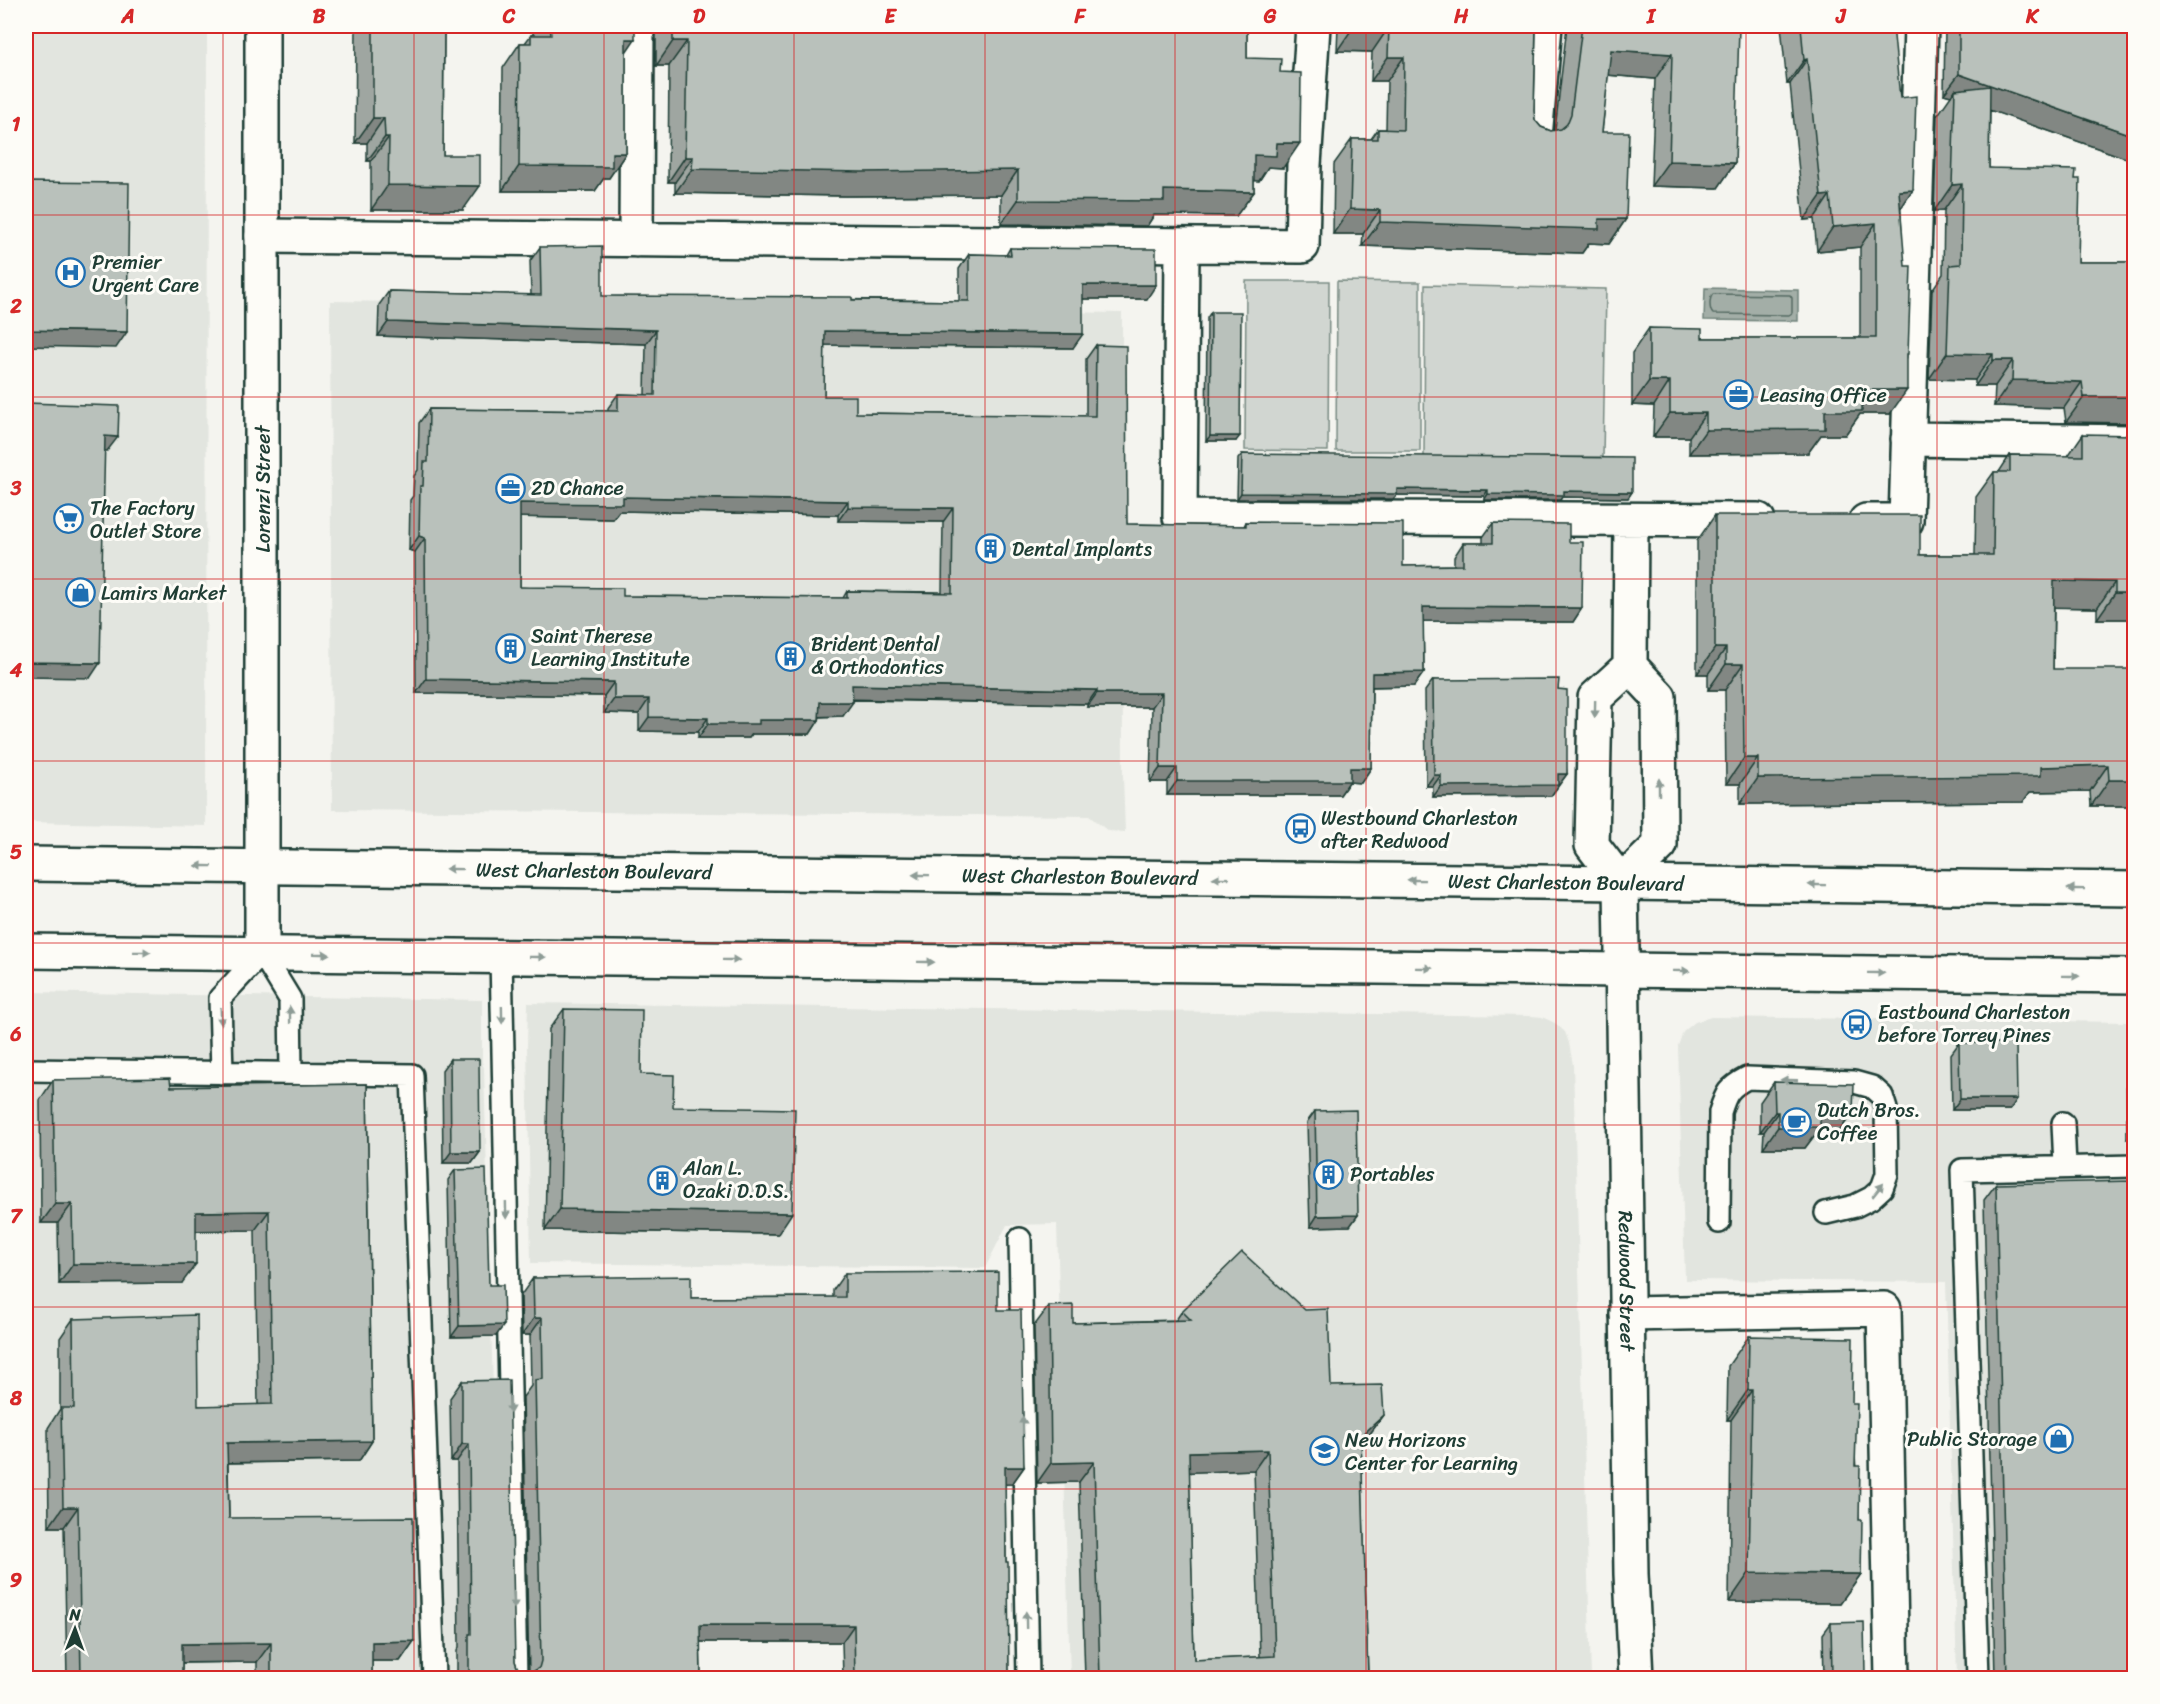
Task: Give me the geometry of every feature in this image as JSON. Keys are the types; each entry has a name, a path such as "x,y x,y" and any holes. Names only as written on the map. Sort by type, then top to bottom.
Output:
{"street":[{"name":"Lorenzi Street","path":"262,26 262,954"},
{"path":"636,240 637,26"},
{"path":"262,236 1302,246 1304,165 1313,26"},
{"path":"1535,137 1545,26"},
{"path":"1834,520 1906,521 1921,26"},
{"path":"1182,244 1180,517 1786,520"},
{"path":"1908,439 2134,442"},
{"path":"1630,666 1596,698 1592,845 1621,883 1660,845 1659,697 1630,666 1631,520"},
{"name":"West Charleston Boulevard","path":"26,864 2134,889"},
{"name":"Redwood Street","path":"1621,883 1631,1574 1636,1678"},
{"path":"26,951 2134,976"},
{"path":"1627,1314 1884,1309 1892,1678"}],"lane":[{"path":"222,1073 220,998 262,954 290,999 291,1073"},
{"path":"501,956 516,1678"},
{"path":"26,1070 412,1075 434,1678"},
{"path":"1719,1222 1720,1112 1725,1096 1732,1086 1747,1078 1854,1082 1872,1088 1882,1096 1886,1109 1887,1174 1882,1188 1871,1198 1855,1206 1827,1213"},
{"path":"2063,1123 2065,1166"},
{"path":"1978,1678 1962,1170 2134,1166"},
{"path":"1020,1239 1028,1678"}],"shaded area":[{"path":"26,26 207,26 206,826 26,822"},
{"path":"1246,281 1329,281 1328,451 1245,450"},
{"path":"1337,281 1420,282 1420,451 1336,451"},
{"path":"1425,285 1606,289 1603,457 1424,457"},
{"path":"330,301 1122,313 1125,832 1108,831 1089,816 332,810"},
{"path":"26,992 482,1000 501,1678 26,1678"},
{"name":"New Horizons Center for Learning","path":"528,1003 1532,1016 1542,1017 1555,1023 1565,1032 1573,1065 1591,1678 1070,1678 1057,1224 1007,1225 985,1268 531,1263"},
{"path":"1711,1017 2134,1022 2134,1678 1957,1678 1946,1282 1685,1280 1678,1046 1683,1032 1695,1022"}],"water":[{"path":"1705,288 1798,290 1798,321 1704,320"}],"building":[{"path":"373,26 444,26 443,155 480,155 480,186 388,185 389,137 385,137 384,118 373,118"},
{"path":"550,26 635,26 635,39 626,39 626,153 612,153 612,167 519,166 520,43 531,43 531,35 551,35"},
{"path":"673,26 1247,26 1247,58 1281,59 1280,72 1301,73 1300,143 1277,143 1276,156 1254,155 1254,192 1164,190 1164,201 1018,200 1018,170 862,172 692,169 693,157 685,157 687,41 673,41"},
{"path":"1354,26 1536,26 1535,120 1541,127 1551,131 1561,129 1567,124 1571,114 1582,26 1730,26 1730,28 1739,28 1735,163 1669,161 1672,54 1611,50 1602,132 1629,132 1626,219 1599,219 1599,229 1380,222 1380,210 1350,209 1352,139 1378,139 1378,129 1403,130 1404,57 1388,57 1389,27"},
{"path":"1801,26 1893,26 1900,98 1916,96 1913,190 1899,191 1905,266 1911,266 1907,390 1862,390 1862,411 1825,411 1825,429 1706,430 1706,413 1670,413 1670,381 1649,381 1649,328 1702,329 1702,338 1876,338 1876,223 1833,227 1830,195 1821,196 1807,59 1804,60"},
{"path":"1959,26 2134,26 2134,136 1959,74"},
{"path":"1990,86 1989,168 2076,170 2075,179 2080,179 2078,262 2134,262 2134,397 2084,397 2082,382 2012,380 2013,360 1993,360 1993,354 1947,353 1950,265 1961,264 1962,184 1952,185 1955,90"},
{"name":"Premier Urgent Care","path":"26,182 129,183 127,332 26,330"},
{"path":"602,246 602,296 852,297 852,300 969,301 969,254 1011,255 1010,248 1156,249 1156,285 1083,285 1083,334 825,331 824,396 856,396 856,413 1095,416 1096,345 1126,346 1127,524 1246,526 1246,522 1403,523 1403,566 1463,565 1463,543 1493,543 1493,523 1569,524 1569,542 1583,542 1582,608 1423,607 1424,672 1372,673 1371,768 1350,768 1350,781 1177,781 1177,768 1160,768 1162,693 852,685 853,702 820,702 819,720 759,720 759,724 708,724 708,718 649,717 649,699 614,699 614,682 426,679 425,538 419,536 420,486 423,486 424,462 428,462 429,409 618,411 618,394 655,395 656,330 388,322 389,291 541,295 540,247","holes":["623,497 848,501 848,507 953,508 952,593 847,591 847,598 623,596 623,588 520,587 520,503 623,504"]},
{"path":"1211,312 1241,312 1240,436 1210,436"},
{"path":"26,403 119,406 118,437 105,436 100,663 26,662"},
{"path":"2083,434 2134,435 2134,593 2115,593 2115,582 2054,581 2053,669 2134,669 2134,780 2109,780 2108,765 2041,767 2041,776 1758,778 1758,758 1744,758 1743,664 1726,664 1726,648 1715,648 1715,515 1920,515 1920,555 1993,555 1994,472 2010,472 2010,455 2083,456"},
{"path":"1242,454 1632,458 1632,492 1564,491 1564,495 1488,494 1488,490 1397,489 1397,494 1241,493"},
{"path":"1559,679 1558,689 1567,690 1567,774 1558,774 1558,785 1441,786 1441,775 1434,775 1433,680"},
{"name":"Alan L. Ozaki D.D.S.","path":"564,1009 642,1010 641,1074 674,1075 673,1107 795,1109 792,1213 560,1209"},
{"path":"1959,1043 2016,1043 2017,1099 1960,1099"},
{"path":"450,1059 479,1059 480,1152 451,1152"},
{"path":"170,1078 171,1087 367,1084 372,1441 227,1443 229,1518 413,1517 414,1641 372,1642 372,1678 271,1678 271,1643 182,1644 182,1678 81,1678 78,1507 63,1507 61,1408 74,1408 73,1319 197,1315 198,1406 272,1404 269,1211 196,1212 196,1264 73,1264 72,1204 55,1204 53,1080"},
{"path":"1774,1082 1854,1084 1853,1112 1844,1112 1844,1116 1820,1115 1820,1127 1778,1127"},
{"name":"Portables","path":"1356,1110 1358,1215 1317,1216 1315,1111"},
{"path":"486,1169 489,1285 503,1285 504,1325 459,1326 455,1170"},
{"name":"Public Storage","path":"2134,1181 2134,1678 2007,1678 1996,1184"},
{"path":"1242,1252 1305,1310 1328,1309 1331,1386 1382,1385 1384,1415 1361,1436 1368,1678 1100,1678 1094,1462 1051,1463 1049,1306 1073,1305 1073,1323 1191,1320 1182,1311","holes":["1268,1450 1275,1656 1194,1660 1189,1452"]},
{"path":"998,1272 998,1310 1021,1310 1024,1467 1005,1467 1009,1678 855,1678 854,1625 700,1625 701,1678 469,1678 469,1634 471,1634 469,1444 462,1444 462,1381 509,1380 515,1661 521,1672 529,1674 539,1668 541,1661 535,1380 543,1379 542,1318 534,1318 533,1278 691,1276 691,1298 845,1297 845,1273"},
{"path":"1749,1336 1853,1338 1852,1404 1857,1404 1855,1466 1860,1466 1861,1574 1749,1573 1752,1390 1748,1390"},
{"path":"1864,1622 1865,1674 1832,1675 1831,1623"}],"place":[{"name":"Premier Urgent Care","path":"71,273"},
{"name":"Leasing Office","path":"1739,395"},
{"name":"2D Chance","path":"510,488"},
{"name":"The Factory Outlet Store","path":"69,519"},
{"name":"Dental Implants","path":"991,549"},
{"name":"Lamirs Market","path":"80,593"},
{"name":"Saint Therese Learning Institute","path":"510,648"},
{"name":"Brident Dental & Orthodontics","path":"790,656"},
{"name":"Westbound Charleston after Redwood","path":"1300,829"},
{"name":"Eastbound Charleston before Torrey Pines","path":"1857,1024"},
{"name":"Dutch Bros. Coffee","path":"1796,1122"},
{"name":"Portables","path":"1329,1174"},
{"name":"Alan L. Ozaki D.D.S.","path":"662,1180"},
{"name":"Public Storage","path":"2058,1439"},
{"name":"New Horizons Center for Learning","path":"1324,1451"}]}
